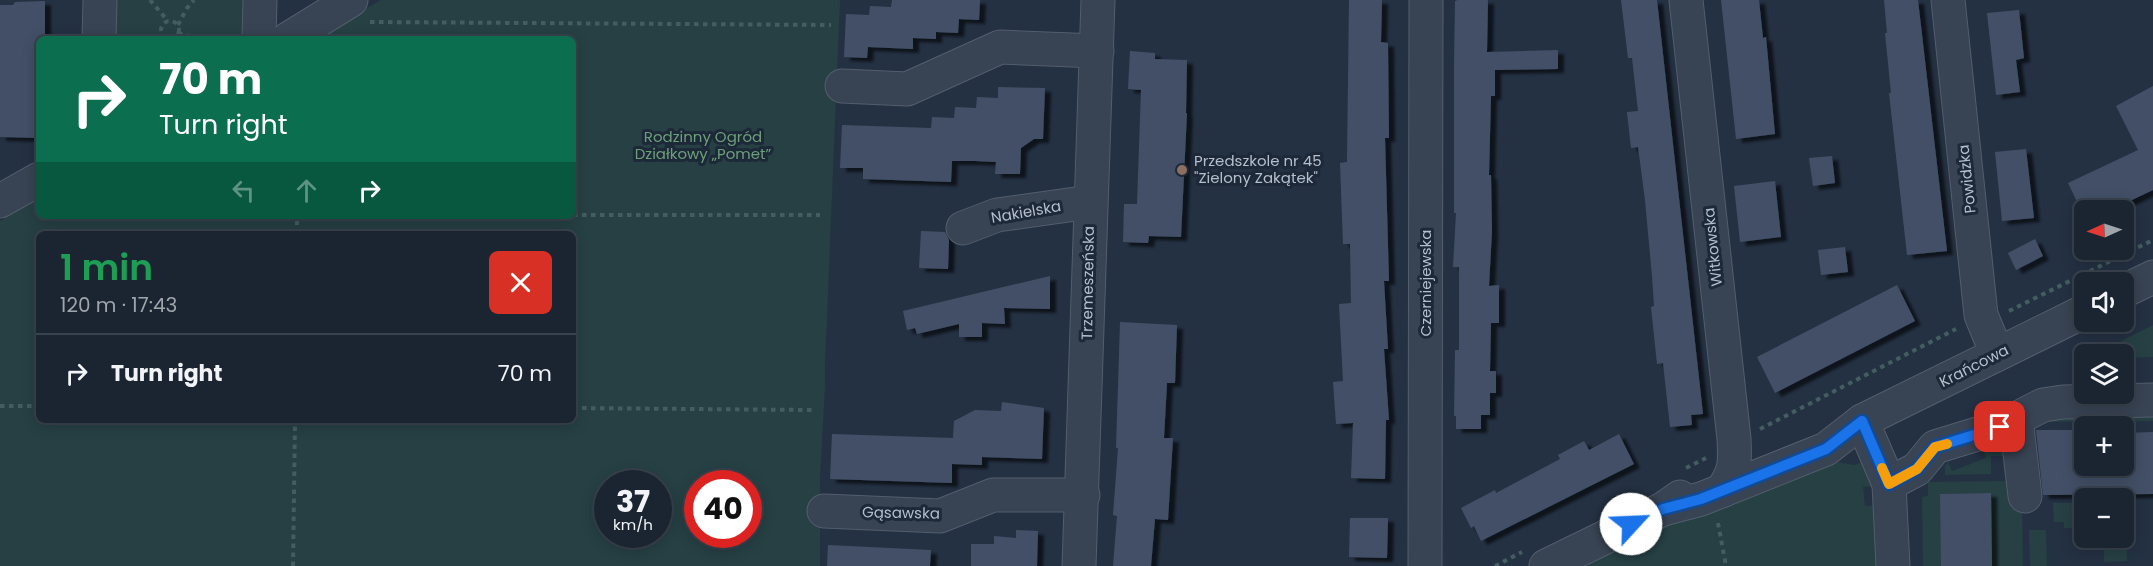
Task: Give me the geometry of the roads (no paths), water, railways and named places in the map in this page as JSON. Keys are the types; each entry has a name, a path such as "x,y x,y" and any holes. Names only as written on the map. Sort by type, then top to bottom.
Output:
{"street":[{"path":"99,36 100,0"},
{"path":"259,36 260,0"},
{"name":"Trzemeszeńska","path":"1079,566 1098,0"},
{"name":"Czerniejewska","path":"1425,566 1426,0"},
{"name":"Witkowska","path":"1686,0 1727,479"},
{"name":"Powidzka","path":"1948,0 1982,319 1997,354"},
{"path":"296,36 357,12"},
{"path":"842,86 907,88 1000,47 1097,51"},
{"path":"0,201 36,181"},
{"name":"Nakielska","path":"963,228 997,215 1090,202"},
{"path":"2134,286 2153,277"},
{"path":"2134,301 2153,300"},
{"name":"Krańcowa","path":"1536,558 1663,509 1695,485 1727,479 1826,449 1862,421 2074,316"},
{"path":"1889,484 1917,469 1935,447 2000,427 2043,405 2063,402 2153,400"},
{"path":"2016,419 2025,496"},
{"path":"1862,421 1889,484 1893,566"},
{"name":"Gąsawska","path":"824,511 940,516 993,495 1083,495"}],"place":[{"name":"Przedszkole nr 45 \"Zielony Zakątek\"","path":"1182,170"}],"park label":[{"name":"Rodzinny Ogród Działkowy „Pomet”","path":"703,146"}]}
